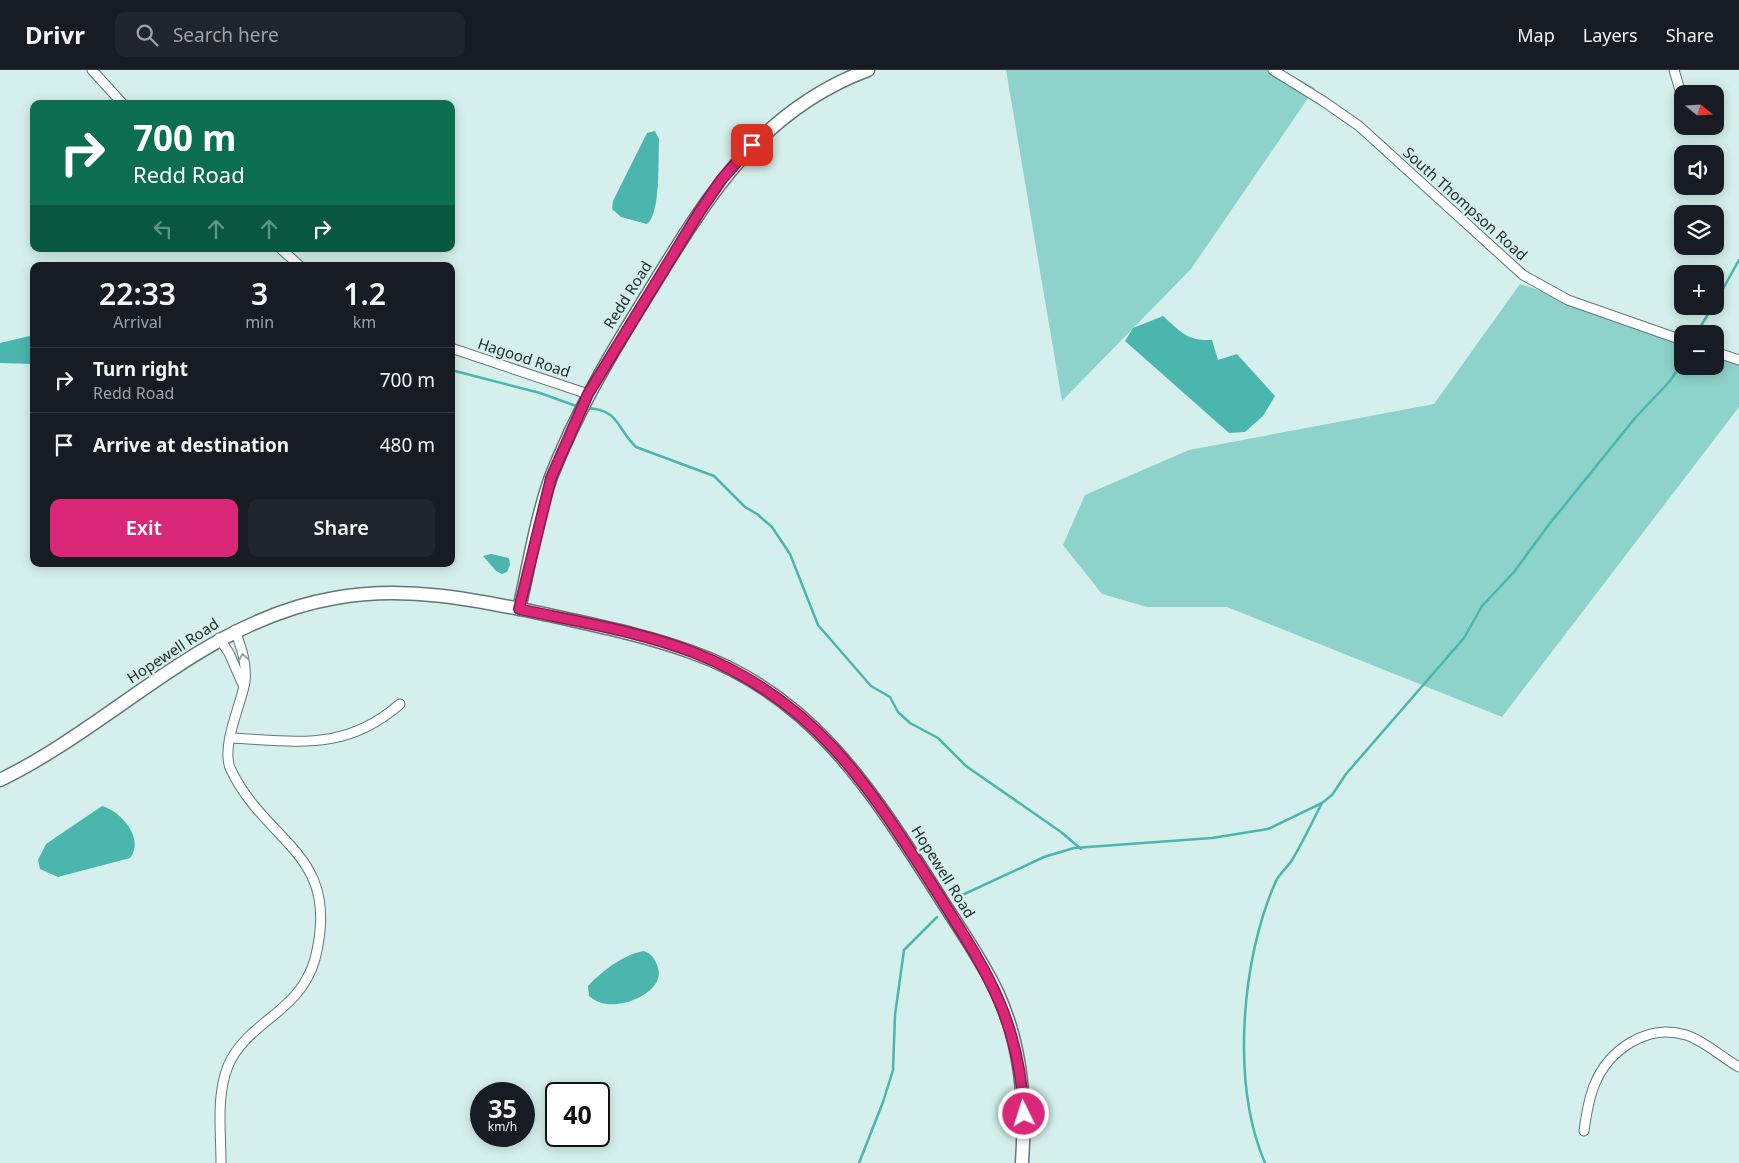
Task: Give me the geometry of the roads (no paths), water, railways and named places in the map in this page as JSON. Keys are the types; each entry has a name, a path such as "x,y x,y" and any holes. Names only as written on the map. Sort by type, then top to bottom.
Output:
{"street":[{"path":"92,70 119,100"},
{"name":"Redd Road","path":"519,609 551,478 588,394 674,251 722,179 752,145 776,124 824,92 868,70"},
{"name":"South Thompson Road","path":"1273,70 1289,74 1359,126 1523,275 1568,300 1674,337"},
{"path":"1674,70 1678,85"},
{"path":"284,252 296,262"},
{"name":"Hagood Road","path":"455,349 588,394"},
{"path":"1724,355 1739,360"},
{"name":"Hopewell Road","path":"0,780 64,745 187,658 219,638 266,617 303,605 372,593 423,593 480,600 626,632 694,653 760,686 799,713 836,748 868,787 899,832 980,960 998,994 1019,1060 1024,1114 1022,1163"},
{"path":"221,1163 220,1101 228,1066 242,1044 287,1006 303,986 315,958 320,916 317,890 306,863 251,804 230,769 227,754 244,685 244,660 235,630"},
{"path":"219,638 229,653 244,685"},
{"path":"230,738 316,742 333,740 378,720 400,704"},
{"path":"1584,1131 1588,1105 1599,1074 1621,1049 1640,1037 1667,1032 1688,1036 1739,1067"}],"waterway":[{"path":"1724,287 1739,260"},
{"path":"1701,325 1708,315"},
{"path":"455,371 540,393 579,407"},
{"path":"958,897 1044,857 1074,848 1212,838 1268,829 1322,803 1332,795 1346,774 1464,638 1482,606 1514,572 1547,527 1635,418 1674,375"},
{"path":"587,408 598,409 612,416 636,447 714,476 745,507 757,514 772,527 790,554 818,625 871,686 890,697 898,712 910,723 938,738 966,766 1061,832 1081,849"},
{"path":"1265,1163 1254,1131 1247,1097 1244,1060 1248,984 1264,912 1276,881 1296,853 1322,803"},
{"path":"859,1163 883,1102 893,1070 895,1015 904,950 937,917"}]}
